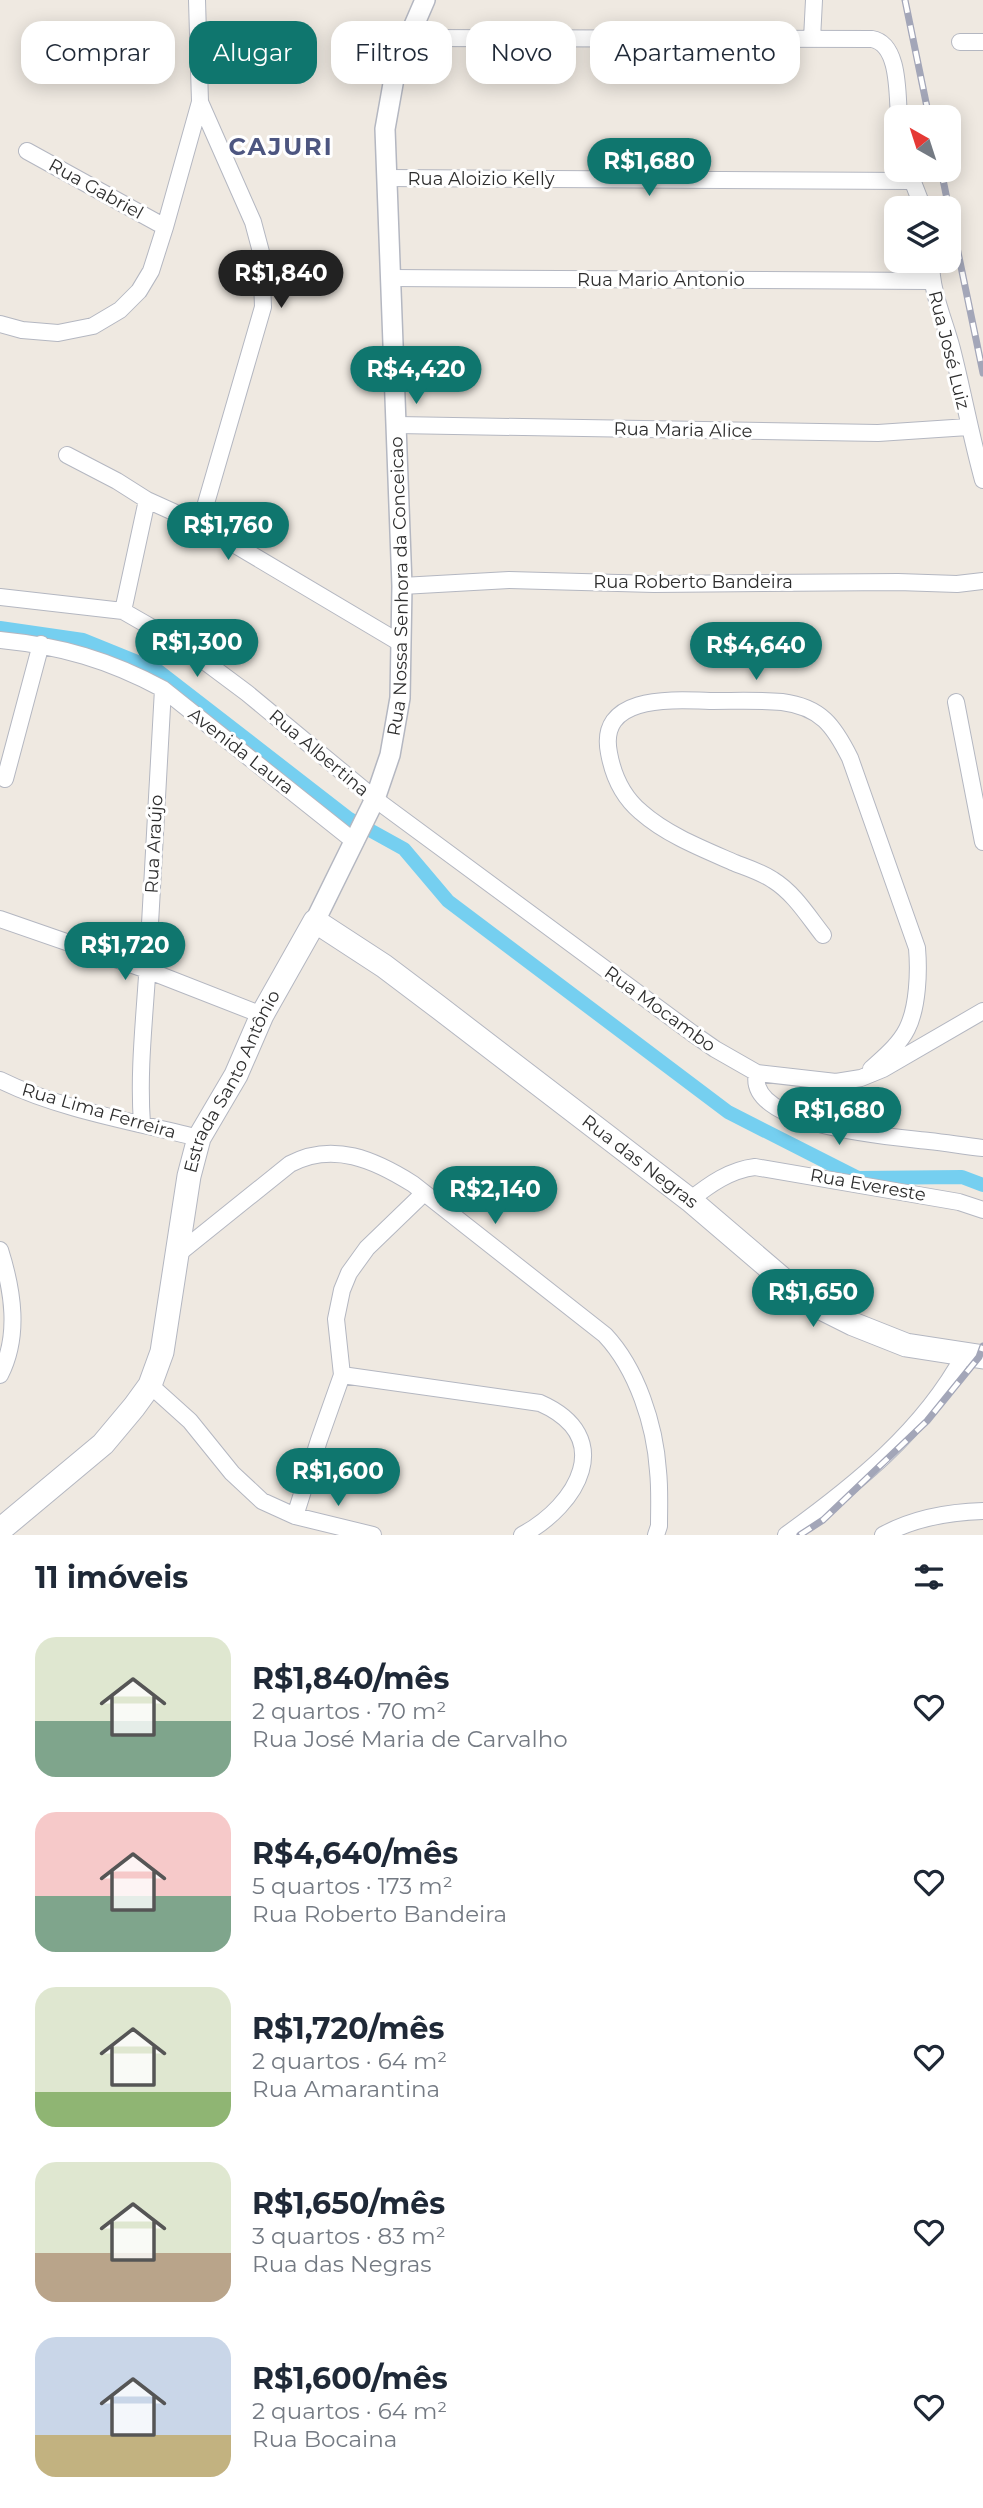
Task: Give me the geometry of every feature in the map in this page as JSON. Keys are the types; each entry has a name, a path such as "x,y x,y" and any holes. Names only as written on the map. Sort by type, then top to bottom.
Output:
{"main road":[{"name":"Estrada Santo Antônio","path":"0,1530 103,1444 149,1385 162,1352 189,1176 199,1138 236,1075 262,1015 315,921"},
{"name":"Rua das Negras","path":"315,921 405,982 690,1200 819,1307 906,1345 974,1356"}],"street":[{"path":"0,324 22,330 58,333 93,326 120,310 139,291 151,271 200,102 197,0"},
{"name":"Rua Nossa Senhora da Conceicao","path":"415,21 425,0"},
{"path":"812,39 814,0"},
{"path":"452,38 879,40 888,47 891,54 897,105"},
{"path":"960,42 983,42"},
{"name":"Rua Nossa Senhora da Conceicao","path":"372,804 390,755 400,698 402,645 397,425 385,129 392,84"},
{"path":"200,102 253,222 261,252 263,307 201,524"},
{"name":"Rua Gabriel","path":"27,151 165,227"},
{"name":"Rua Aloizio Kelly","path":"386,178 884,175"},
{"name":"Rua José Luiz","path":"931,273 983,480"},
{"name":"Rua Mario Antonio","path":"391,278 931,281"},
{"name":"Rua Maria Alice","path":"397,425 878,433 968,427"},
{"path":"67,455 148,500 201,524 402,645"},
{"path":"123,611 148,500"},
{"name":"Rua Roberto Bandeira","path":"402,586 509,580 654,584 957,584 983,581"},
{"name":"Rua Albertina","path":"0,597 123,611 184,646 247,693 372,804"},
{"name":"Avenida Laura","path":"0,640 41,644 79,653 129,670 163,689 357,835"},
{"path":"5,779 41,644"},
{"name":"Rua Araújo","path":"142,1124 141,1029 147,970 163,689"},
{"path":"823,935 796,900 775,881 758,871 684,840 641,813 630,801 620,787 608,750 607,737 610,727 622,712 650,703 688,699 782,702 813,710 836,731 850,758 914,937 918,962 918,979 908,1027 895,1046 861,1078"},
{"path":"956,702 983,842"},
{"name":"Estrada Santo Antônio","path":"315,921 372,804"},
{"name":"Rua Mocambo","path":"372,804 553,929 628,988 715,1049 757,1073 836,1082 861,1078 898,1062 980,1012"},
{"path":"0,919 147,970 262,1015"},
{"path":"757,1073 755,1081 766,1099 788,1114 816,1124 983,1149"},
{"name":"Rua Lima Ferreira","path":"0,1080 61,1103 199,1138"},
{"path":"178,1254 290,1164 311,1155 347,1154 364,1158 397,1174 424,1192 605,1335 617,1348 649,1418 659,1470 659,1527 656,1535"},
{"name":"Rua Evereste","path":"690,1200 707,1186 736,1170 755,1167 977,1207"},
{"path":"295,1516 342,1375 336,1319 349,1273 367,1248 424,1192"},
{"path":"0,1250 13,1310 14,1332 10,1354 0,1375"},
{"path":"786,1535 854,1483 908,1434 974,1356"},
{"path":"342,1375 540,1403 568,1420 577,1433 583,1450 585,1460 581,1473 564,1500 534,1528 522,1535"},
{"path":"149,1385 190,1421 247,1489 262,1501 295,1516 373,1535"},
{"path":"883,1535 931,1517 955,1512 983,1511"}],"waterway":[{"path":"0,628 83,640 157,670 348,818 404,849 448,901 728,1112 858,1178 962,1177 983,1185"}],"railway":[{"path":"905,0 927,105"},
{"path":"943,182 983,373"},
{"path":"800,1535 823,1520 927,1421 979,1357 983,1346"}],"district":[{"name":"CAJURI","path":"281,147"}]}
